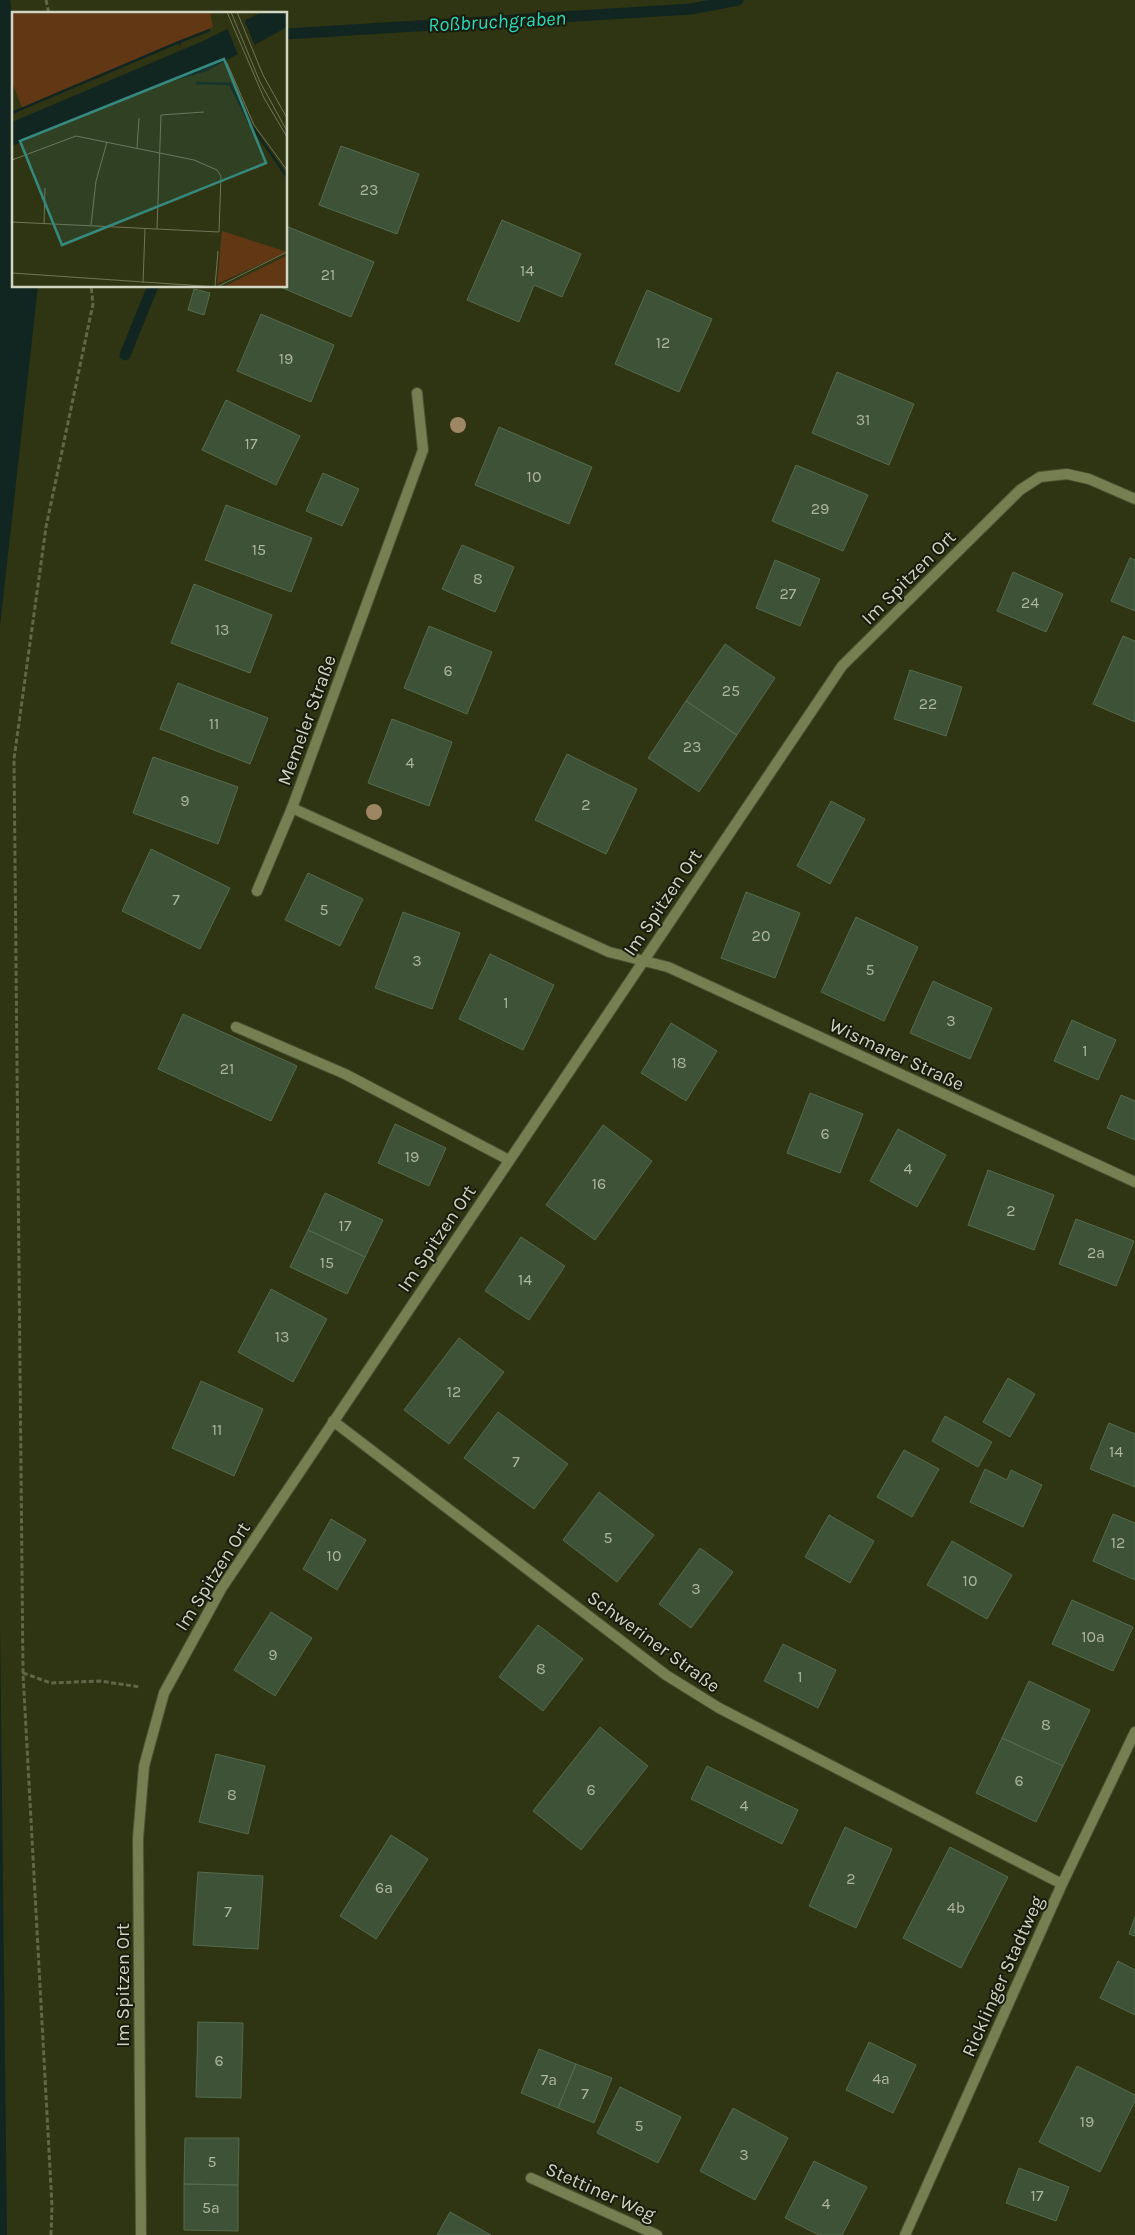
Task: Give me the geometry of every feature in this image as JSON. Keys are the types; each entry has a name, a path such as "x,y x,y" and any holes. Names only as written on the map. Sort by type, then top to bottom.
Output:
{"street":[{"name":"Memeler Straße","path":"417,393 423,450 292,808 609,952 644,961"},
{"name":"Im Spitzen Ort","path":"141,2235 138,1838 144,1766 164,1693 216,1598 842,666 1020,490 1040,477 1067,474 1089,479 1135,499"},
{"path":"257,891 292,808"},
{"name":"Wismarer Straße","path":"644,961 668,968 1135,1182"},
{"path":"236,1027 345,1074 509,1160"},
{"name":"Schweriner Straße","path":"334,1422 666,1675 719,1708 1062,1884"},
{"name":"Ricklinger Stadtweg","path":"904,2235 1062,1884 1135,1732"},
{"name":"Stettiner Weg","path":"531,2178 657,2235"}],"path":[{"path":"51,2235 52,2206 23,1673 14,759 46,527 93,304 91,288"},
{"path":"23,1673 50,1683 100,1681 143,1687"}],"water":[{"path":"0,0 10,0 12,16 12,288 38,288 0,626"},
{"path":"0,1619 7,2235 0,2235"}],"building":[{"path":"341,146 419,174 397,234 319,205"},
{"path":"502,220 581,254 562,297 534,285 519,322 467,300"},
{"path":"288,227 374,262 351,317 283,288 288,288"},
{"path":"194,289 210,293 204,315 188,310"},
{"path":"647,290 712,319 679,392 615,364"},
{"path":"261,314 334,345 311,402 237,371"},
{"path":"837,372 914,404 889,465 812,433"},
{"path":"226,400 300,436 276,485 202,450"},
{"path":"499,427 592,467 569,524 475,485"},
{"path":"796,465 868,495 843,551 772,521"},
{"path":"323,473 359,489 342,526 306,511"},
{"path":"226,505 312,538 291,592 205,560"},
{"path":"462,545 514,567 495,612 442,589"},
{"path":"1130,558 1135,560 1135,611 1111,601"},
{"path":"775,560 820,579 800,626 756,608"},
{"path":"1013,572 1063,594 1046,632 997,611"},
{"path":"194,584 272,615 250,673 171,643"},
{"path":"429,626 492,652 467,714 404,688"},
{"path":"1123,636 1135,641 1135,722 1093,704"},
{"path":"725,644 775,678 737,735 686,701"},
{"path":"910,670 962,687 946,736 894,719"},
{"path":"178,683 268,718 250,764 160,729"},
{"path":"686,701 737,735 699,792 648,758"},
{"path":"392,719 452,742 429,806 368,783"},
{"path":"567,754 637,789 606,854 535,820"},
{"path":"153,757 238,787 218,844 133,813"},
{"path":"831,801 865,819 830,884 797,866"},
{"path":"151,849 230,888 200,949 122,911"},
{"path":"308,873 363,899 340,946 285,920"},
{"path":"746,892 800,913 775,978 721,958"},
{"path":"403,912 460,933 432,1009 375,988"},
{"path":"856,917 918,947 884,1021 821,992"},
{"path":"490,954 554,985 523,1050 459,1019"},
{"path":"933,981 992,1008 970,1059 910,1033"},
{"path":"183,1014 297,1066 271,1121 158,1069"},
{"path":"1072,1020 1116,1040 1098,1080 1054,1061"},
{"path":"671,1023 717,1051 686,1101 641,1073"},
{"path":"810,1093 863,1114 840,1173 787,1153"},
{"path":"1121,1095 1135,1101 1135,1140 1107,1128"},
{"path":"395,1124 446,1148 429,1186 378,1163"},
{"path":"603,1125 652,1161 595,1240 546,1205"},
{"path":"898,1129 946,1155 917,1207 870,1181"},
{"path":"988,1170 1054,1195 1034,1250 968,1225"},
{"path":"325,1193 383,1220 365,1257 308,1230"},
{"path":"1076,1219 1134,1241 1116,1286 1059,1264"},
{"path":"308,1230 365,1257 347,1294 290,1267"},
{"path":"521,1237 565,1266 529,1320 485,1291"},
{"path":"271,1289 327,1319 293,1382 238,1352"},
{"path":"459,1338 504,1372 449,1444 404,1410"},
{"path":"1008,1378 1035,1394 1010,1437 983,1422"},
{"path":"201,1381 263,1409 234,1476 172,1448"},
{"path":"498,1412 568,1464 534,1509 464,1458"},
{"path":"945,1416 992,1442 978,1467 932,1441"},
{"path":"1109,1423 1135,1434 1135,1487 1090,1469"},
{"path":"904,1450 939,1469 912,1517 877,1497"},
{"path":"985,1469 1007,1480 1011,1470 1042,1485 1023,1527 970,1502"},
{"path":"599,1492 654,1535 617,1582 563,1540"},
{"path":"1113,1514 1135,1523 1135,1580 1093,1561"},
{"path":"829,1515 874,1541 850,1583 805,1557"},
{"path":"331,1519 366,1540 337,1590 303,1569"},
{"path":"952,1541 1012,1575 987,1619 927,1585"},
{"path":"700,1548 733,1572 691,1628 659,1604"},
{"path":"1072,1600 1133,1627 1113,1671 1052,1644"},
{"path":"271,1612 312,1638 275,1696 234,1670"},
{"path":"538,1625 583,1659 543,1711 499,1677"},
{"path":"783,1644 836,1670 818,1708 764,1681"},
{"path":"1029,1681 1090,1710 1063,1766 1002,1738"},
{"path":"600,1727 648,1766 581,1850 533,1811"},
{"path":"1002,1738 1063,1766 1036,1822 976,1793"},
{"path":"216,1754 265,1766 248,1834 199,1822"},
{"path":"707,1766 798,1810 782,1844 691,1799"},
{"path":"845,1827 892,1849 856,1928 809,1906"},
{"path":"391,1835 428,1859 376,1939 340,1916"},
{"path":"950,1847 1008,1877 961,1968 903,1938"},
{"path":"198,1872 263,1876 258,1949 193,1945"},
{"path":"1135,1917 1135,1936 1129,1934"},
{"path":"1118,1961 1135,1970 1135,2015 1100,1998"},
{"path":"198,2022 243,2023 241,2098 196,2097"},
{"path":"869,2042 916,2065 893,2113 846,2090"},
{"path":"539,2049 576,2064 558,2108 521,2093"},
{"path":"576,2064 612,2078 594,2123 558,2108"},
{"path":"1077,2066 1135,2095 1135,2101 1100,2172 1039,2142"},
{"path":"620,2087 681,2117 658,2163 597,2133"},
{"path":"733,2108 788,2138 755,2200 700,2171"},
{"path":"185,2138 239,2138 238,2185 184,2184"},
{"path":"814,2161 867,2187 842,2235 819,2235 785,2218"},
{"path":"1019,2168 1069,2187 1056,2221 1006,2203"},
{"path":"184,2184 238,2185 238,2231 184,2230"},
{"path":"450,2212 491,2235 437,2235"}],"waterway":[{"name":"Roßbruchgraben","path":"288,34 691,9 738,0"},
{"name":"Roßbruchgraben","path":"125,355 152,288"}]}
